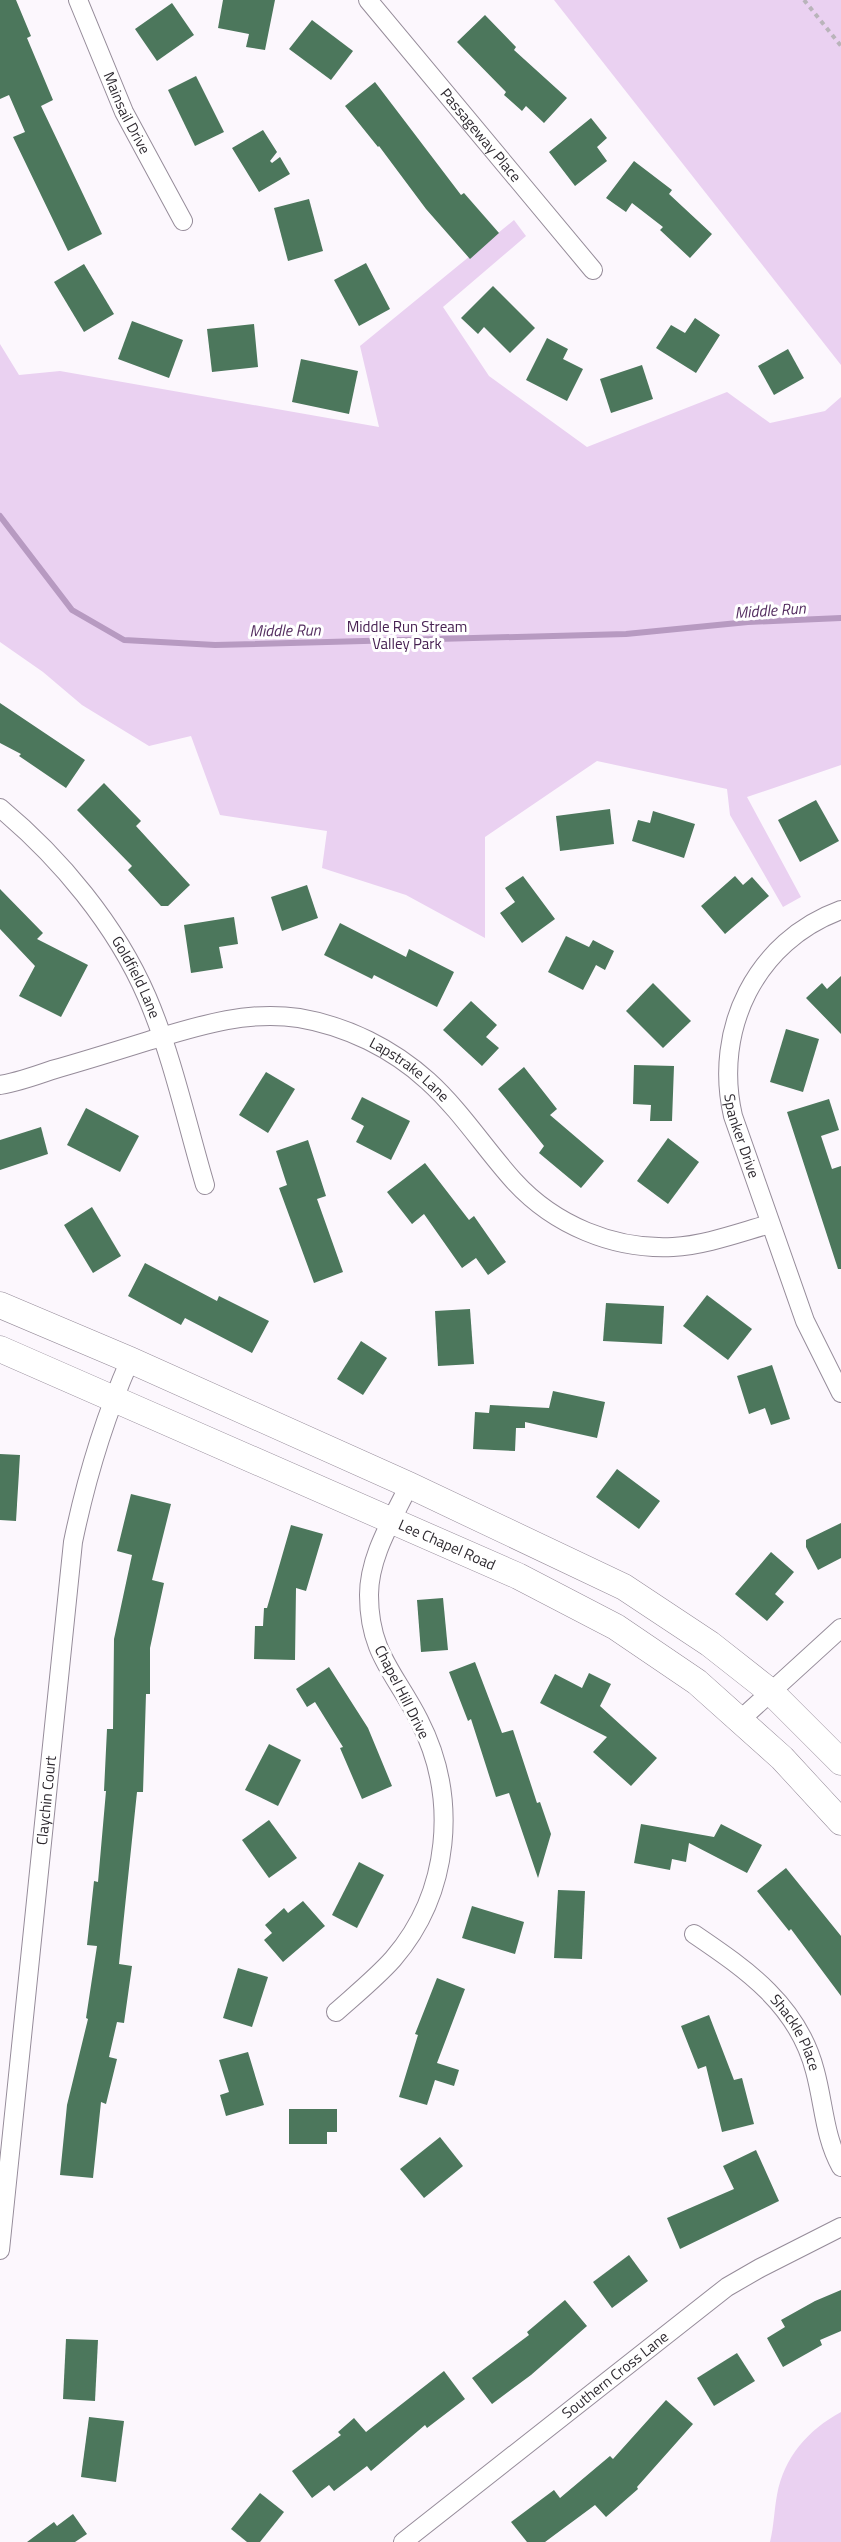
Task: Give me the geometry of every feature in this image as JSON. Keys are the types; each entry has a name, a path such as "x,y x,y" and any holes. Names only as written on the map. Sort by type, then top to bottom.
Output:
{"main road":[{"path":"0,1305 409,1485 624,1587 710,1644 771,1692 841,1762"},
{"name":"Lee Chapel Road","path":"0,1349 518,1576 616,1627 697,1682 782,1758 841,1822"}],"street":[{"name":"Mainsail Drive","path":"78,0 124,112 183,221"},
{"name":"Passageway Place","path":"368,0 592,270"},
{"name":"Goldfield Lane","path":"0,808 18,823 95,909 116,939 147,997 205,1185"},
{"name":"Spanker Drive","path":"841,910 807,926 781,946 752,984 735,1020 729,1044 727,1084 733,1116 805,1321 833,1361 841,1393"},
{"name":"Lapstrake Lane","path":"0,1085 228,1019 275,1016 301,1019 362,1037 404,1061 429,1082 528,1196 548,1211 581,1230 612,1240 649,1246 693,1245 770,1224"},
{"name":"Claychin Court","path":"0,2250 73,1542 84,1488 113,1399 129,1360"},
{"name":"Chapel Hill Drive","path":"336,2012 392,1961 415,1928 436,1881 445,1830 443,1797 438,1770 426,1734 382,1660 371,1621 371,1572 409,1485"},
{"path":"740,1720 841,1628"},
{"name":"Shackle Place","path":"694,1934 760,1982 796,2025 815,2070 824,2123 834,2154 841,2167"},
{"name":"Southern Cross Lane","path":"403,2542 728,2287 841,2227"}],"path":[{"path":"804,0 841,46"}],"green space":[{"path":"554,0 841,0 841,365"},
{"name":"Middle Run Stream Valley Park","path":"514,220 526,236 443,307 489,376 587,447 727,392 770,423 825,411 841,397 841,765 747,797 801,897 783,907 730,815 727,789 597,761 485,837 485,938 406,895 322,868 327,831 220,815 191,736 149,746 82,705 43,672 0,642 0,344 19,375 60,371 379,427 360,346"},
{"path":"841,2412 841,2542 770,2542 777,2495 785,2469 808,2436"}],"building":[{"path":"0,0 16,0 31,36 27,38 53,100 41,106 102,234 68,251 13,137 25,132 9,95 0,99"},
{"path":"223,0 275,0 265,50 246,47 249,34 218,28"},
{"path":"172,3 194,35 157,61 135,29"},
{"path":"485,15 516,47 514,50 567,98 544,123 526,106 522,111 504,95 506,92 457,42"},
{"path":"312,20 353,51 331,80 289,49"},
{"path":"196,76 224,132 195,146 168,90"},
{"path":"375,82 461,195 464,193 499,233 470,259 426,209 379,146 345,106"},
{"path":"591,118 607,138 597,147 607,161 575,186 549,152"},
{"path":"263,130 277,152 270,161 272,163 280,157 290,174 259,192 232,148"},
{"path":"634,161 672,190 669,194 712,234 690,258 660,230 663,227 632,203 626,212 606,198"},
{"path":"309,199 323,251 288,261 274,208"},
{"path":"366,263 390,309 359,326 334,280"},
{"path":"84,264 114,314 84,332 54,282"},
{"path":"493,286 535,328 510,353 484,327 478,334 461,318"},
{"path":"695,318 720,335 696,373 656,348 671,325 685,333"},
{"path":"132,321 183,340 169,378 118,359"},
{"path":"254,324 258,367 212,372 207,329"},
{"path":"547,338 568,349 563,359 583,369 567,401 526,380"},
{"path":"788,349 804,378 774,395 758,366"},
{"path":"301,359 358,371 349,414 292,402"},
{"path":"642,365 653,399 611,413 600,379"},
{"path":"0,703 85,760 66,788 19,756 21,754 0,743"},
{"path":"104,783 141,821 136,826 190,885 168,906 161,906 128,870 132,866 77,810"},
{"path":"816,800 839,841 800,862 778,820"},
{"path":"610,809 614,844 560,851 556,816"},
{"path":"653,811 695,824 684,858 632,841 638,820 650,823"},
{"path":"523,876 555,919 522,943 500,913 515,902 505,888"},
{"path":"735,876 743,885 752,877 769,896 725,934 701,906"},
{"path":"307,885 318,918 282,931 271,897"},
{"path":"0,889 43,933 37,939 88,965 61,1017 19,996 35,966 0,929"},
{"path":"234,917 238,944 219,947 223,968 191,973 184,925"},
{"path":"340,923 406,957 409,949 454,972 437,1007 374,975 372,979 324,955"},
{"path":"566,936 589,947 593,940 614,951 605,970 596,965 583,990 548,972"},
{"path":"841,976 841,1034 806,998 822,983 827,989"},
{"path":"653,983 691,1021 663,1048 626,1011"},
{"path":"471,1001 497,1025 486,1037 499,1048 482,1066 443,1030"},
{"path":"786,1029 819,1039 803,1092 770,1082"},
{"path":"634,1065 674,1066 672,1121 650,1121 651,1105 633,1104"},
{"path":"524,1067 557,1109 550,1115 604,1161 581,1188 539,1153 544,1146 498,1089"},
{"path":"266,1072 295,1089 268,1133 239,1115"},
{"path":"362,1097 410,1121 391,1160 356,1142 364,1126 351,1119"},
{"path":"829,1099 839,1130 821,1136 832,1169 841,1166 841,1269 838,1269 787,1112"},
{"path":"86,1108 139,1136 120,1172 67,1145"},
{"path":"41,1127 48,1154 0,1170 0,1140"},
{"path":"668,1138 699,1162 668,1204 637,1181"},
{"path":"308,1140 326,1196 317,1199 343,1272 314,1283 279,1188 287,1185 276,1151"},
{"path":"425,1163 469,1220 474,1216 506,1262 488,1275 476,1258 462,1268 424,1214 412,1224 387,1192"},
{"path":"92,1207 121,1256 93,1273 64,1225"},
{"path":"145,1263 217,1301 219,1296 269,1321 252,1353 185,1318 181,1325 128,1296"},
{"path":"707,1295 752,1329 728,1360 683,1326"},
{"path":"606,1303 664,1306 662,1344 603,1341"},
{"path":"470,1309 474,1364 438,1366 435,1311"},
{"path":"361,1341 387,1358 363,1395 337,1379"},
{"path":"772,1365 790,1419 771,1425 765,1408 749,1414 737,1376"},
{"path":"553,1391 605,1402 597,1438 525,1422 525,1428 516,1428 515,1451 473,1449 475,1412 489,1413 490,1405 549,1408"},
{"path":"0,1454 20,1455 16,1521 0,1520"},
{"path":"617,1469 660,1501 639,1529 596,1497"},
{"path":"131,1494 171,1504 152,1580 164,1583 150,1648 150,1694 146,1694 143,1792 137,1792 119,1964 132,1966 124,2023 117,2022 109,2057 117,2059 106,2104 101,2102 93,2178 60,2175 67,2105 88,2019 86,2018 97,1946 87,1945 94,1881 98,1882 106,1791 104,1791 107,1729 113,1729 114,1639 132,1555 117,1551"},
{"path":"841,1523 841,1558 818,1570 806,1547 806,1540"},
{"path":"291,1525 323,1534 306,1591 296,1588 295,1660 254,1659 255,1626 263,1626 264,1608 267,1608"},
{"path":"771,1552 794,1572 775,1594 784,1602 767,1621 735,1594"},
{"path":"443,1598 448,1650 421,1652 417,1600"},
{"path":"475,1662 502,1733 513,1730 537,1803 540,1802 551,1834 538,1878 509,1793 496,1797 471,1719 468,1721 449,1672"},
{"path":"329,1667 368,1728 392,1786 362,1799 340,1748 343,1747 315,1702 307,1707 296,1689"},
{"path":"589,1673 611,1684 600,1706 657,1758 631,1786 593,1752 607,1737 540,1703 555,1674 582,1688"},
{"path":"269,1744 301,1760 278,1806 245,1790"},
{"path":"269,1820 297,1858 269,1878 242,1840"},
{"path":"641,1824 714,1837 721,1824 762,1845 747,1873 689,1843 686,1862 672,1859 670,1870 634,1863"},
{"path":"359,1862 384,1875 357,1928 332,1915"},
{"path":"786,1868 841,1936 841,1996 791,1929 789,1931 757,1891"},
{"path":"558,1890 585,1891 582,1959 554,1958"},
{"path":"303,1901 325,1926 283,1962 264,1940 272,1933 265,1925 284,1908 288,1913"},
{"path":"472,1906 524,1922 515,1954 462,1938"},
{"path":"238,1968 268,1977 252,2027 223,2018"},
{"path":"437,1978 465,1989 437,2063 459,2070 454,2086 435,2080 427,2105 399,2097 418,2035 415,2034"},
{"path":"709,2015 734,2080 742,2078 754,2124 722,2132 706,2066 698,2069 681,2026"},
{"path":"248,2052 264,2105 226,2116 220,2095 229,2092 219,2060"},
{"path":"289,2109 337,2109 337,2132 327,2132 327,2144 289,2144"},
{"path":"440,2137 463,2166 424,2198 400,2169"},
{"path":"756,2150 779,2201 680,2249 667,2218 734,2189 723,2166"},
{"path":"629,2255 648,2281 612,2308 593,2282"},
{"path":"841,2290 841,2331 820,2340 822,2345 783,2367 767,2338 785,2327 781,2320"},
{"path":"565,2300 587,2326 531,2375 492,2404 472,2378 529,2335 527,2332"},
{"path":"66,2339 98,2340 95,2401 63,2399"},
{"path":"737,2353 755,2381 714,2406 697,2378"},
{"path":"444,2371 465,2399 427,2428 425,2425 371,2471 367,2466 334,2491 329,2485 312,2498 292,2471 341,2435 338,2432 354,2418 366,2432"},
{"path":"666,2400 693,2424 637,2487 638,2489 606,2517 595,2505 545,2542 527,2542 511,2522 554,2490 560,2498 610,2456 613,2459"},
{"path":"89,2417 124,2421 116,2482 81,2477"},
{"path":"260,2493 284,2512 260,2542 247,2542 231,2529"},
{"path":"73,2514 87,2534 75,2542 27,2542 54,2522 57,2526"}],"waterway":[{"name":"Middle Run","path":"0,516 72,610 124,640 215,645 626,634 748,622 841,618"}]}
